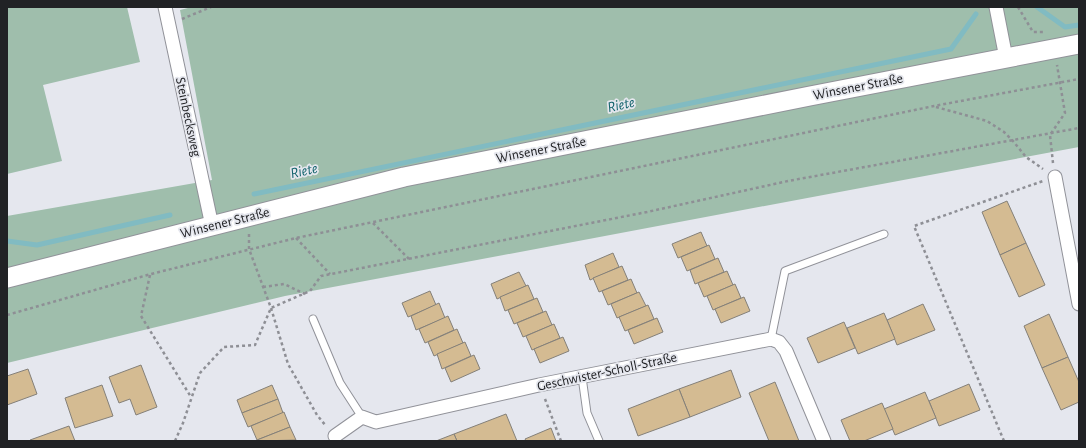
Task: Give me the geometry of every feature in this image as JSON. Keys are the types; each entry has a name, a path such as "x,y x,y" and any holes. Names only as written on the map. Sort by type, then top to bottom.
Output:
{"main road":[{"name":"Winsener Straße","path":"7,278 404,177 802,97 1079,44"}],"street":[{"name":"Steinbecksweg","path":"165,7 212,226"},
{"path":"996,7 1006,58"},
{"path":"1055,177 1079,304"},
{"path":"771,339 779,342 786,351 824,441"},
{"name":"Geschwister-Scholl-Straße","path":"362,417 376,422 539,385 771,339"},
{"path":"335,436 362,417"}],"lane":[{"path":"771,339 785,271 884,234"},
{"path":"313,319 340,383 362,417"},
{"path":"582,377 587,413 598,441"}],"path":[{"path":"169,25 211,7"},
{"path":"1018,7 1033,32 1048,32 1061,83 1065,113 1050,134 1055,177"},
{"path":"7,315 151,274 296,238 934,106 1079,79"},
{"path":"934,106 987,121 1004,132 1026,157 1055,177"},
{"path":"175,441 183,423 200,373 224,347 255,345 271,308 310,291 321,276 647,212 788,181 1079,128"},
{"path":"1004,441 914,226 1055,177"},
{"path":"372,223 408,259"},
{"path":"296,238 330,274"},
{"path":"249,249 271,308 288,364 317,415 335,436"},
{"path":"151,274 141,316 192,397"},
{"path":"263,287 284,284 305,294"},
{"path":"539,385 561,441"}],"green space":[{"path":"7,7 127,7 140,62 43,85 62,161 7,174"},
{"path":"192,7 1079,7 1079,147 285,296 7,363 7,216 212,180 180,10"}],"building":[{"path":"1007,201 1026,243 1000,255 982,212"},
{"path":"701,232 707,246 678,258 672,244"},
{"path":"1026,243 1045,285 1019,297 1000,255"},
{"path":"709,245 715,259 687,271 681,257"},
{"path":"613,253 619,267 590,280 585,265"},
{"path":"718,258 724,272 695,284 690,270"},
{"path":"622,266 628,280 599,292 593,278"},
{"path":"727,271 733,285 704,297 698,283"},
{"path":"519,272 526,286 497,299 491,284"},
{"path":"631,279 637,293 608,305 602,291"},
{"path":"735,284 741,298 713,310 707,296"},
{"path":"528,285 534,299 505,311 500,297"},
{"path":"430,291 436,305 408,317 402,303"},
{"path":"639,292 646,306 617,318 611,304"},
{"path":"744,297 750,311 721,323 715,309"},
{"path":"537,298 543,312 514,324 508,310"},
{"path":"439,303 445,318 416,330 411,316"},
{"path":"923,304 935,330 897,345 887,320"},
{"path":"648,305 654,319 625,331 619,317"},
{"path":"546,311 552,325 523,337 517,323"},
{"path":"884,313 895,339 858,354 847,328"},
{"path":"1049,314 1068,357 1042,368 1024,326"},
{"path":"448,316 454,330 425,343 419,329"},
{"path":"657,318 663,332 634,344 628,330"},
{"path":"844,322 855,348 818,363 807,338"},
{"path":"554,324 560,338 532,350 526,336"},
{"path":"457,329 463,343 434,356 428,342"},
{"path":"563,337 569,351 540,363 534,349"},
{"path":"465,342 471,356 442,369 437,354"},
{"path":"474,355 480,369 451,382 445,368"},
{"path":"1068,357 1079,382 1079,402 1061,410 1042,368"},
{"path":"141,365 157,407 136,415 130,399 119,403 109,377"},
{"path":"28,369 37,394 7,405 7,376"},
{"path":"731,370 741,397 690,417 679,389"},
{"path":"775,382 799,441 769,441 749,393"},
{"path":"969,384 980,410 939,426 929,401"},
{"path":"102,385 113,416 75,428 65,398"},
{"path":"272,385 278,399 242,413 237,400"},
{"path":"679,389 690,417 638,436 628,409"},
{"path":"925,392 936,418 895,435 884,409"},
{"path":"278,399 283,413 248,427 242,413"},
{"path":"882,403 893,429 864,441 850,441 841,420"},
{"path":"284,412 290,427 257,440 251,426"},
{"path":"506,414 517,441 457,441 454,434"},
{"path":"69,426 75,441 30,441 30,440"},
{"path":"290,427 296,440 257,440"},
{"path":"551,428 556,441 526,441 525,439"},
{"path":"454,434 457,441 436,441"}],"waterway":[{"name":"Riete","path":"1037,7 1065,27 1079,25"},
{"name":"Riete","path":"254,194 951,49 976,14"},
{"name":"Riete","path":"7,241 37,245 170,215"}]}
